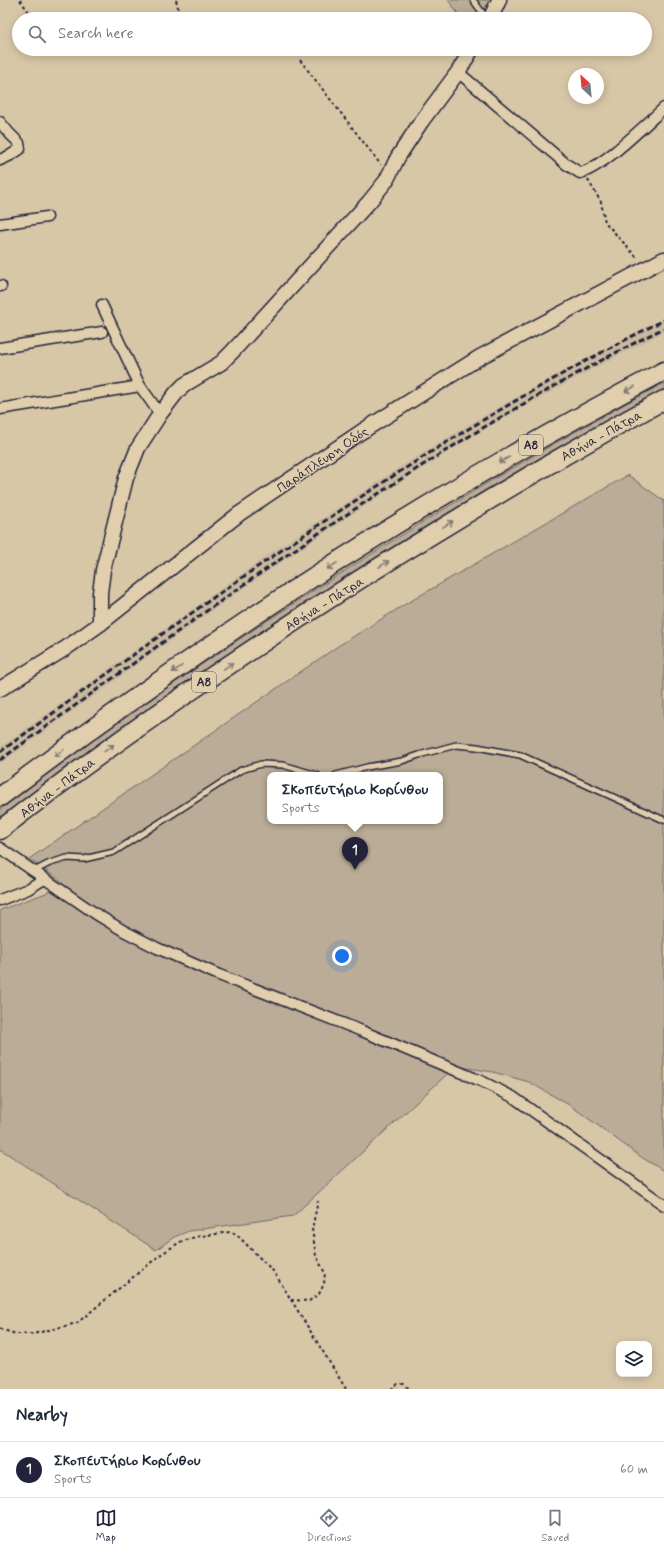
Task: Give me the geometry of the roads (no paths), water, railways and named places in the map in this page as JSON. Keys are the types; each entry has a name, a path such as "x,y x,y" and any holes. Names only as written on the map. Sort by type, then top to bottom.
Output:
{"highway":[{"name":"Αθήνα - Πάτρα","path":"0,797 111,715 297,588 479,475 617,396 664,371"},
{"name":"Αθήνα - Πάτρα","path":"0,830 116,744 295,620 469,511 664,400"}],"street":[{"path":"493,12 499,0"},
{"path":"100,624 100,593 103,570 126,478 138,448 160,414 184,386 221,363 349,226 386,181 398,157 468,56"},
{"path":"458,72 566,164 580,173 588,171 605,160 664,108"},
{"path":"0,122 19,142 20,149 0,160"},
{"path":"0,224 47,217"},
{"name":"Παράπλευρη Οδός","path":"0,688 66,648 100,624 239,514 361,432 480,357 664,260"},
{"path":"102,305 140,386 160,414"},
{"path":"0,348 102,332"},
{"path":"0,409 140,386"},
{"path":"0,848 44,879 124,931 157,948 482,1081 513,1097 664,1205"},
{"path":"0,900 28,889 44,879"}],"lane":[{"path":"473,0 482,12"},
{"path":"348,772 402,761 419,755 456,746 477,747 520,755 664,820"},
{"path":"29,868 68,858 84,859 114,852 241,770 261,764 283,765 307,772"}],"railway":[{"path":"0,752 160,635 323,522 490,416 576,366 664,320"},
{"path":"0,760 242,586 323,530 490,423 576,374 664,328"}],"place":[{"name":"Σκοπευτήριο Κορίνθου","path":"355,870"}]}
